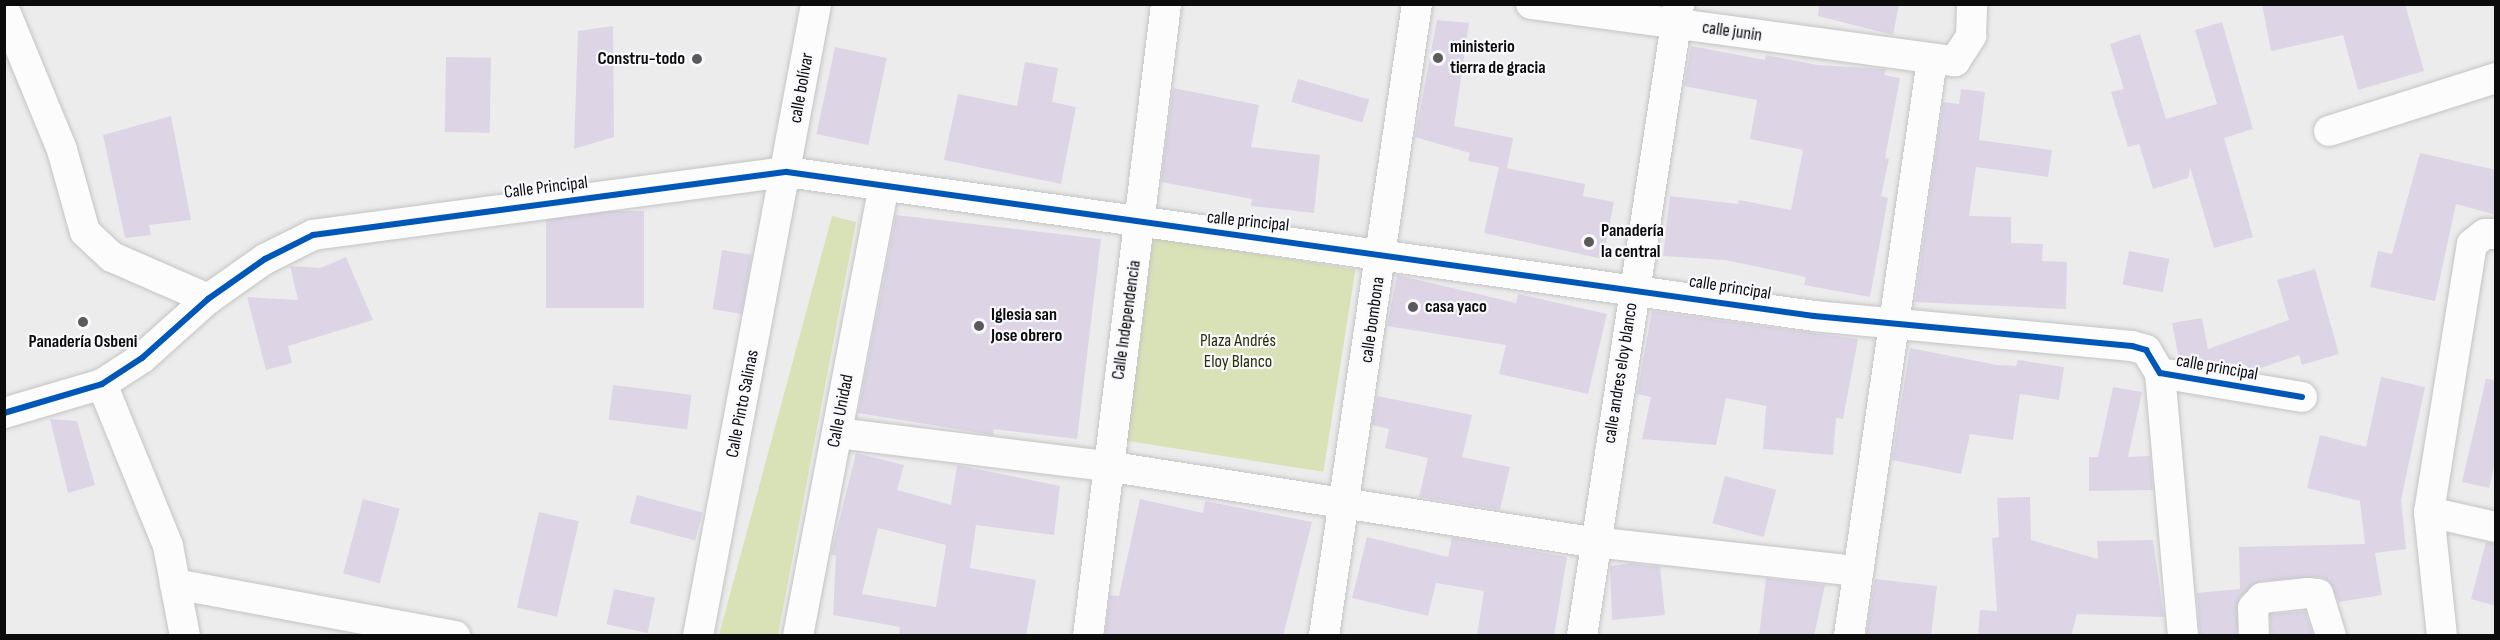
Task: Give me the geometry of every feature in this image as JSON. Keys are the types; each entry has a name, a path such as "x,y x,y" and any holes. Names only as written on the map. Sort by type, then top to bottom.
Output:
{"street":[{"name":"calle bolívar","path":"787,172 816,4"},
{"name":"Calle Independencia","path":"1088,636 1106,466 1140,225 1166,4"},
{"name":"calle bombona","path":"1324,636 1347,503 1418,4"},
{"name":"calle junin","path":"1531,4 1677,14 1932,60 1955,61 1962,55 1971,36 1972,4"},
{"path":"4,9 62,150 85,231 112,257 208,299"},
{"name":"calle andres eloy blanco","path":"1582,636 1594,542 1677,14"},
{"path":"1849,636 1932,60"},
{"path":"2329,131 2496,78"},
{"name":"Calle Principal","path":"4,413 102,384 142,357 208,299 265,259 313,235 787,172 1140,225"},
{"name":"Calle Pinto Salinas","path":"698,636 787,172"},
{"name":"Calle Unidad","path":"798,636 884,187"},
{"name":"calle principal","path":"1140,225 1383,252 1814,316 1893,321 2132,346 2146,350 2160,373 2302,397"},
{"path":"2442,636 2429,512 2472,244 2485,234 2496,234"},
{"path":"2160,373 2183,636"},
{"path":"102,384 168,546 185,636"},
{"path":"837,433 1106,466 1594,542 1858,571"},
{"path":"2429,512 2496,527"},
{"path":"175,584 454,636"},
{"path":"2254,636 2253,608 2262,598 2308,593 2318,594 2331,636"}],"green space":[{"path":"832,216 856,222 778,635 719,635"},
{"name":"Plaza Andrés Eloy Blanco","path":"1151,237 1355,269 1323,472 1119,439"}],"building":[{"path":"1819,4 1899,4 1893,35 1818,16"},
{"path":"2262,4 2405,4 2424,71 2358,90 2343,35 2271,51"},
{"path":"1437,20 1469,23 1454,126 1513,138 1507,168 1585,184 1583,196 1614,202 1603,259 1484,233 1499,167 1468,161 1470,153 1415,137"},
{"path":"2222,22 2253,129 2224,138 2253,237 2214,248 2190,167 2188,178 2153,189 2139,144 2128,147 2111,92 2124,89 2110,44 2140,34 2166,119 2217,104 2195,30"},
{"path":"613,26 614,137 574,149 578,31"},
{"path":"1691,46 1765,60 1766,55 1817,65 1886,69 1884,75 1900,78 1885,158 1889,159 1881,196 1888,198 1870,297 1804,285 1806,277 1725,260 1663,256 1670,196 1738,204 1739,200 1791,210 1803,150 1750,139 1757,100 1684,86"},
{"path":"835,47 887,58 868,145 816,134"},
{"path":"446,57 491,58 490,133 445,132"},
{"path":"1025,62 1058,68 1052,102 1076,107 1061,184 944,160 958,94 1017,106"},
{"path":"1298,79 1369,99 1363,122 1291,102"},
{"path":"1173,88 1259,105 1251,147 1320,155 1314,213 1251,206 1252,199 1161,182"},
{"path":"1961,89 1985,92 1979,140 2052,150 2048,177 1976,167 1969,216 2011,217 2011,243 2043,244 2042,261 2067,262 2066,309 1915,302 1943,102 1959,104"},
{"path":"171,116 191,220 149,225 151,235 125,238 103,135"},
{"path":"2420,153 2496,170 2496,215 2456,204 2435,301 2370,287 2378,251 2392,254"},
{"path":"546,211 644,211 644,308 546,308"},
{"name":"Iglesia san Jose obrero","path":"896,215 1101,239 1077,439 994,429 993,435 858,413"},
{"path":"722,250 752,255 742,314 713,309"},
{"path":"2129,251 2169,259 2163,292 2123,284"},
{"path":"346,257 373,320 288,346 292,363 266,370 247,297 298,300 290,266 321,268"},
{"path":"2315,269 2339,354 2302,365 2299,355 2252,371 2246,365 2179,359 2172,323 2202,318 2208,349 2289,320 2277,280"},
{"path":"1397,275 1516,303 1518,294 1607,314 1588,394 1499,374 1506,345 1387,326"},
{"path":"1652,311 1858,339 1843,419 1836,418 1833,455 1763,449 1766,406 1726,398 1716,445 1642,439 1651,397 1637,394"},
{"path":"1910,348 1997,365 2016,366 2018,360 2064,367 2059,400 2020,394 2013,440 1970,434 1961,474 1892,460"},
{"path":"2381,377 2425,387 2401,500 2406,549 2375,553 2382,595 2339,602 2329,581 2320,577 2260,581 2240,597 2237,636 2200,636 2197,593 2240,589 2239,547 2365,544 2360,501 2307,488 2320,435 2366,447"},
{"path":"2486,379 2496,380 2496,459 2489,488 2462,482"},
{"path":"613,385 691,395 687,429 609,420"},
{"path":"2113,387 2142,392 2128,457 2150,456 2153,490 2089,491 2089,457 2098,457"},
{"path":"1377,396 1472,415 1462,457 1510,467 1500,510 1419,497 1428,458 1385,448 1389,429 1372,425"},
{"path":"50,419 77,421 95,485 68,493"},
{"path":"856,453 904,465 897,490 951,505 957,465 1060,486 1054,535 976,525 970,568 1036,580 1026,636 899,636 900,627 833,615 836,556 831,554","holes":["878,528 946,545 936,607 862,594"]},
{"path":"1725,476 1776,490 1764,537 1712,523"},
{"path":"637,495 703,513 695,541 629,523"},
{"path":"2030,497 2031,540 2098,559 2097,541 2153,540 2164,617 2077,614 2071,636 1978,636 1980,610 1997,611 1992,538 1999,537 1997,498"},
{"path":"363,499 400,509 380,583 343,573"},
{"path":"1140,499 1203,513 1205,501 1312,522 1283,636 1105,636 1110,595 1119,596"},
{"path":"539,512 579,521 557,617 517,607"},
{"path":"1367,537 1448,557 1452,537 1567,557 1554,636 1477,636 1484,591 1436,583 1428,616 1352,598"},
{"path":"2486,542 2496,544 2496,606 2471,599"},
{"path":"1631,563 1660,567 1665,615 1612,620 1610,566"},
{"path":"1766,578 1825,585 1814,636 1759,636"},
{"path":"1875,579 1937,586 1931,636 1866,636"},
{"path":"614,589 655,598 648,633 607,624"},
{"path":"2305,611 2313,636 2271,636 2270,614"}],"cycle path":[{"path":"4,413 102,384 142,358 208,299 265,259 313,235 787,172 1814,316 2132,346 2146,350 2160,373 2302,397"}],"place":[{"name":"ministerio tierra de gracia","path":"1438,58"},
{"name":"Constru-todo","path":"697,59"},
{"name":"Panadería la central","path":"1589,242"},
{"name":"casa yaco","path":"1413,307"},
{"name":"Panadería Osbeni","path":"83,322"},
{"name":"Iglesia san Jose obrero","path":"979,326"}]}
